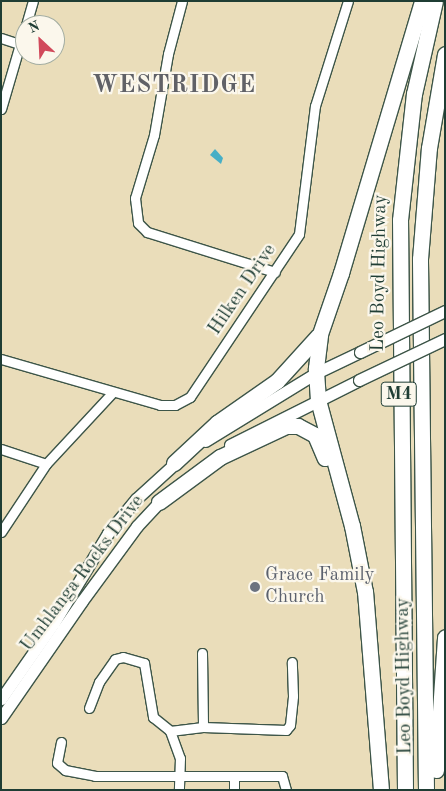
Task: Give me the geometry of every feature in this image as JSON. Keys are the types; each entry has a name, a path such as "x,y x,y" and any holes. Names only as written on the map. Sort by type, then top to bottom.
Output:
{"highway":[{"path":"381,790 365,592 352,526 318,400 316,372 320,334 342,273 422,1"},
{"name":"Leo Boyd Highway","path":"405,790 400,220 414,94 435,1"},
{"name":"Leo Boyd Highway","path":"426,790 420,259 429,148 445,54"},
{"path":"174,464 217,422 282,377 320,334"},
{"path":"159,502 210,463 256,438 286,426 305,429 315,435 322,447 365,592"},
{"path":"435,790 439,693 445,637"}],"main road":[{"name":"Umhlanga Rocks Drive","path":"1,699 54,623 108,533 136,500 174,464 238,419 316,372 445,311"},
{"name":"Umhlanga Rocks Drive","path":"1,718 82,601 159,502 182,480 224,449 318,400 445,339"}],"street":[{"path":"28,15 32,1"},
{"path":"182,1 168,54 154,135 135,198 138,223 147,232 275,272"},
{"name":"Hilken Drive","path":"1,359 167,406 190,397 275,272 301,227 314,113 344,2"},
{"path":"1,38 15,42"},
{"path":"1,109 15,61"},
{"path":"1,532 46,464 113,392"},
{"path":"1,448 46,464"},
{"path":"202,653 203,727"},
{"path":"89,708 96,687 115,659 139,660 146,669 148,700 153,716 170,731 179,753 179,790"},
{"path":"170,731 203,727 288,729 293,696 292,662"},
{"path":"60,742 57,763 65,770 95,776 282,776 286,790"},
{"path":"234,776 234,790"}],"water":[{"path":"215,149 223,158 221,164 210,155"}],"place":[{"name":"Grace Family Church","path":"255,587"}],"district":[{"name":"WESTRIDGE","path":"174,87"}]}
